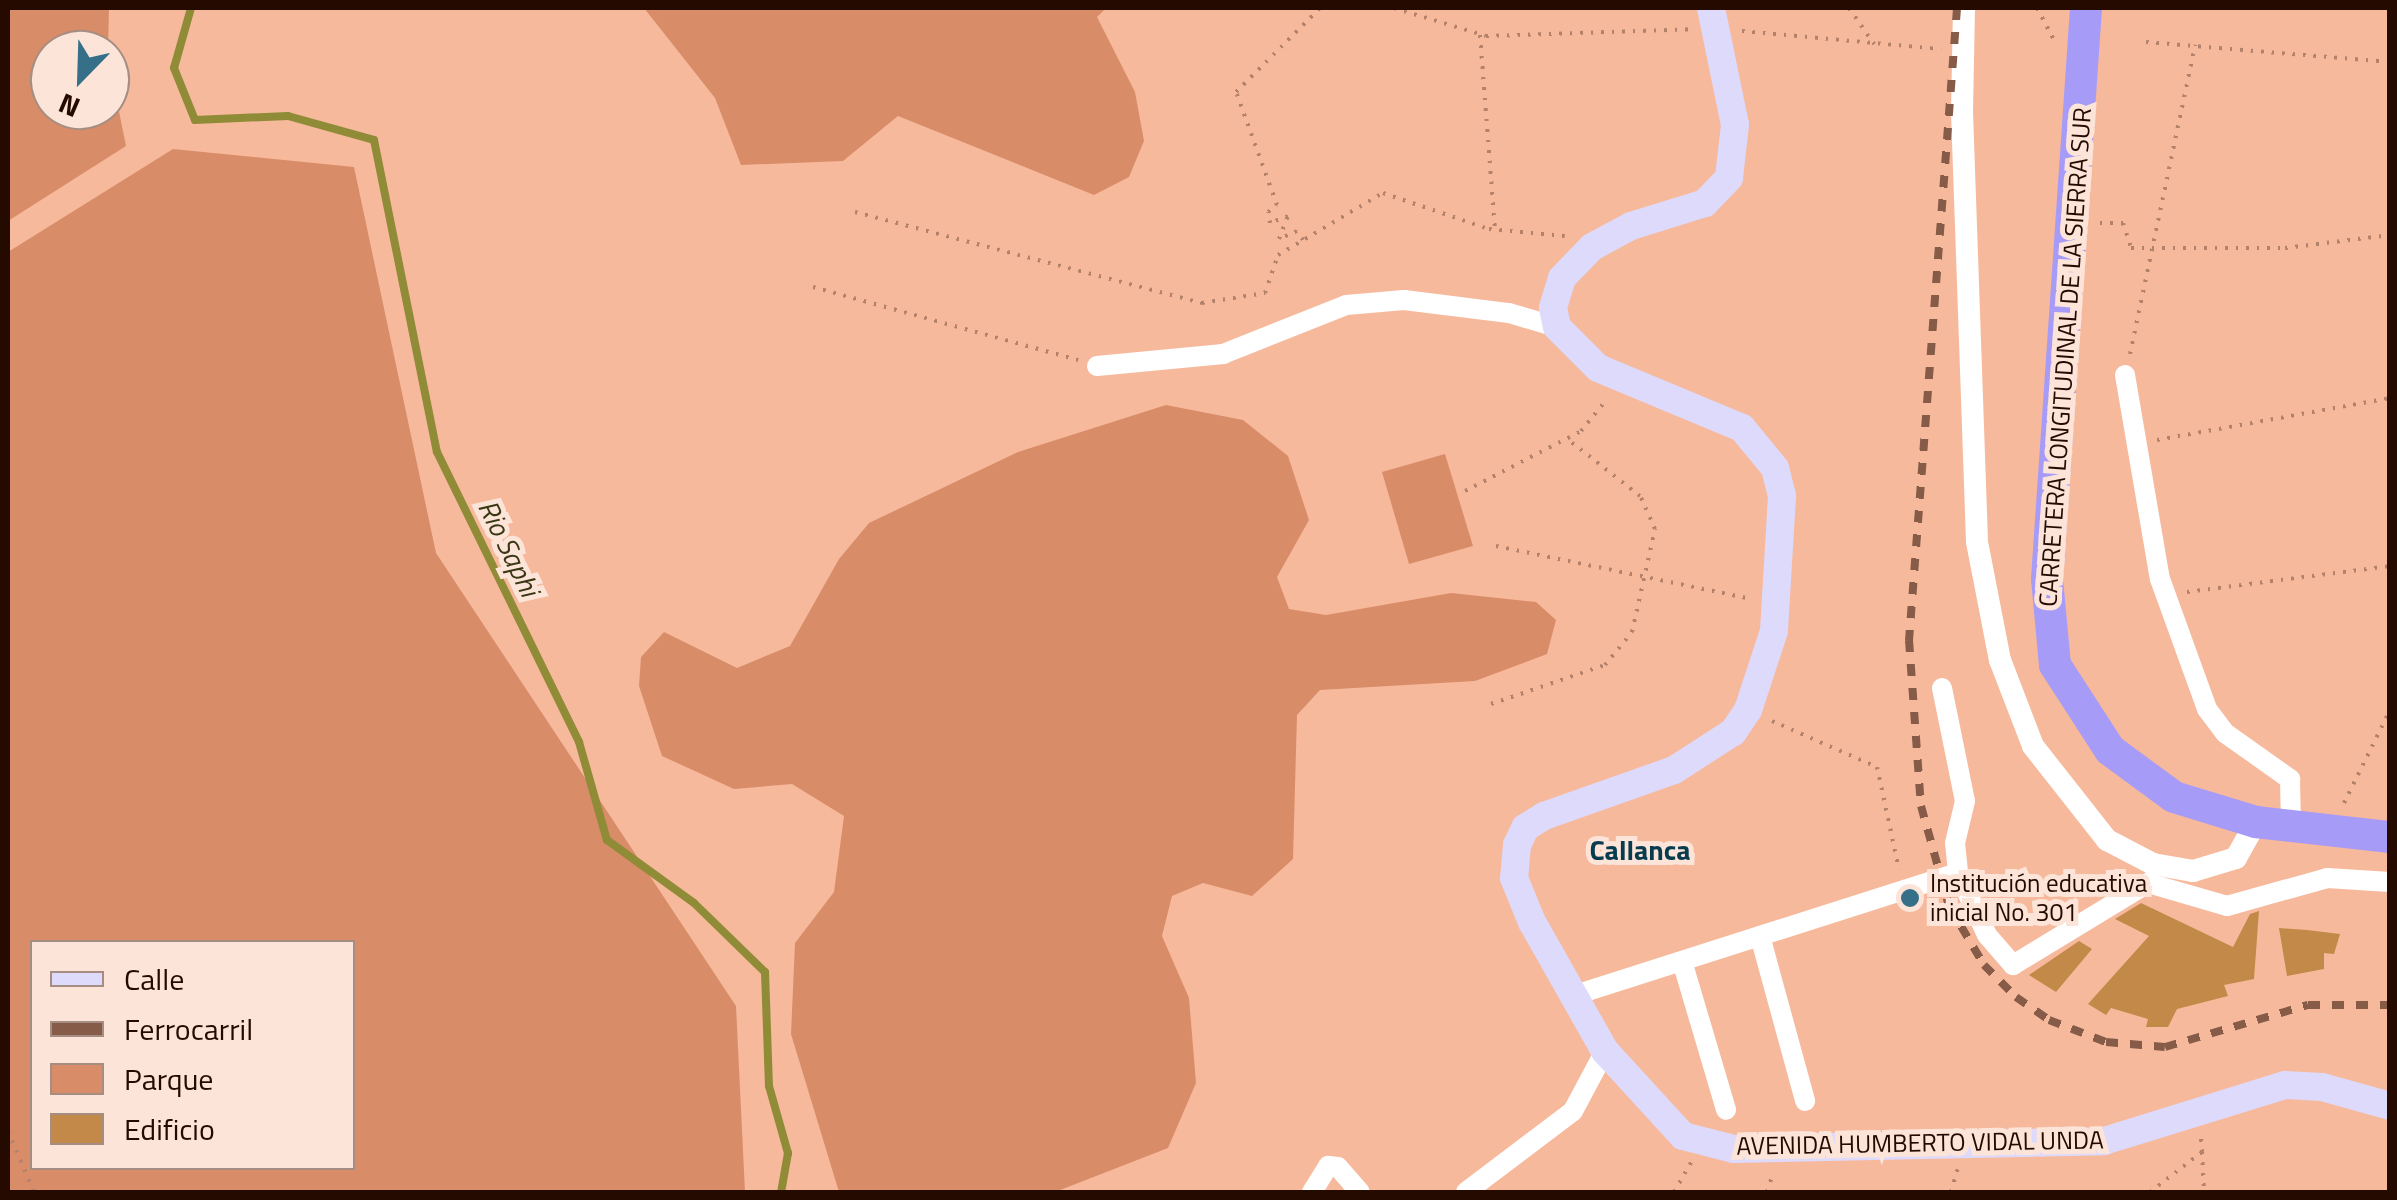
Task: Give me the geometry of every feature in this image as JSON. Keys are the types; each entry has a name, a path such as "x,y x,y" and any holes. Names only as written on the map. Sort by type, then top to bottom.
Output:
{"highway":[{"name":"CARRETERA LONGITUDINAL DE LA SIERRA SUR","path":"2086,8 2047,579 2055,666 2079,710 2134,773 2174,797 2256,822 2390,837"}],"main road":[{"path":"1557,327 1553,308 1562,278 1605,240 1704,203 1729,178 1735,124 1713,18"},
{"name":"AVENIDA HUMBERTO VIDAL UNDA","path":"1557,327 1578,354 1621,382 1715,415 1761,445 1782,496 1776,604 1748,710 1707,754 1525,828 1513,859 1514,878 1605,1051 1648,1104 1702,1144 1734,1149 2104,1141 2199,1117 2286,1085 2322,1087 2390,1106"}],"street":[{"path":"1964,8 1977,542 2000,660 2033,746 2107,840 2133,854 2193,871 2236,858 2256,822"},
{"path":"1097,366 1222,354 1346,305 1404,300 1508,313 1557,327"},
{"path":"2125,375 2133,444 2160,580 2208,710 2224,733 2290,779 2290,825"},
{"path":"1942,688 1966,812 1956,844 1958,874 1987,935 2012,965 2148,883"},
{"path":"2133,854 2148,883 2227,906 2327,878 2390,882"},
{"path":"1575,995 1958,874"},
{"path":"1760,936 1805,1101"},
{"path":"1682,961 1726,1110"},
{"path":"1466,1192 1573,1110 1605,1051"},
{"path":"1312,1192 1328,1166 1338,1167 1360,1192"}],"path":[{"path":"1303,240 1298,231 1278,239 1288,216 1270,222 1268,212 1277,206 1236,92 1320,8"},
{"path":"1394,8 1480,34 1713,18 1874,44 1948,49"},
{"path":"1850,8 1874,44"},
{"path":"1480,34 1495,230"},
{"path":"2146,42 2390,62"},
{"path":"2125,375 2156,248 2195,46"},
{"path":"855,212 1202,303 1265,293 1278,255 1383,193 1495,230 1605,240"},
{"path":"2070,222 2123,222 2131,248 2285,248 2390,235"},
{"path":"813,287 1097,366"},
{"path":"1464,491 1580,430 1621,382"},
{"path":"2133,444 2390,398"},
{"path":"1490,704 1605,665 1632,632 1647,579 1655,529 1640,496 1566,438"},
{"path":"1496,546 1776,604"},
{"path":"2160,580 2195,596 2390,566"},
{"path":"1748,710 1877,768 1903,890"},
{"path":"2331,830 2390,710"},
{"path":"2199,1117 2204,1192"},
{"path":"8,1131 34,1192"},
{"path":"1674,1192 1702,1144"},
{"path":"2150,1192 2202,1152"}],"green space":[{"path":"8,8 109,8 108,30 30,30 30,130 123,130 126,146 8,221"},
{"path":"644,8 1106,8 1097,17 1135,92 1144,141 1129,177 1094,195 898,116 843,161 741,165 715,98"},
{"path":"173,149 354,167 436,553 736,1006 745,1192 8,1192 8,252"},
{"path":"1166,405 1243,420 1288,456 1309,520 1277,577 1289,609 1326,615 1451,593 1536,602 1556,620 1547,654 1475,681 1320,690 1297,715 1293,859 1252,896 1203,883 1172,896 1162,936 1189,998 1196,1083 1168,1148 1055,1192 839,1192 791,1034 795,943 834,892 844,816 792,784 734,789 662,756 639,686 641,657 664,632 737,668 790,646 839,559 869,523 1018,452"},
{"path":"1445,454 1473,546 1409,564 1382,472"}],"building":[{"path":"2141,903 2233,947 2250,914 2259,911 2254,979 2224,985 2228,996 2177,1009 2168,1027 2146,1027 2148,1019 2111,1008 2106,1015 2088,1004 2149,936 2115,919"},
{"path":"2279,928 2340,934 2334,954 2324,953 2324,969 2287,976"},
{"path":"2079,941 2092,949 2056,992 2029,975"}],"waterway":[{"name":"Rio Saphi","path":"191,8 174,68 195,120 288,116 374,140 437,452 579,742 607,840 694,903 765,972 769,1086 788,1153 781,1192"}],"railway":[{"path":"1957,8 1909,640 1921,806 1949,906 1984,965 2016,997 2049,1020 2106,1042 2165,1047 2308,1005 2390,1005"}],"place":[{"name":"Institución educativa inicial No. 301","path":"1910,898"}],"district":[{"name":"Callanca","path":"1640,850"}]}
